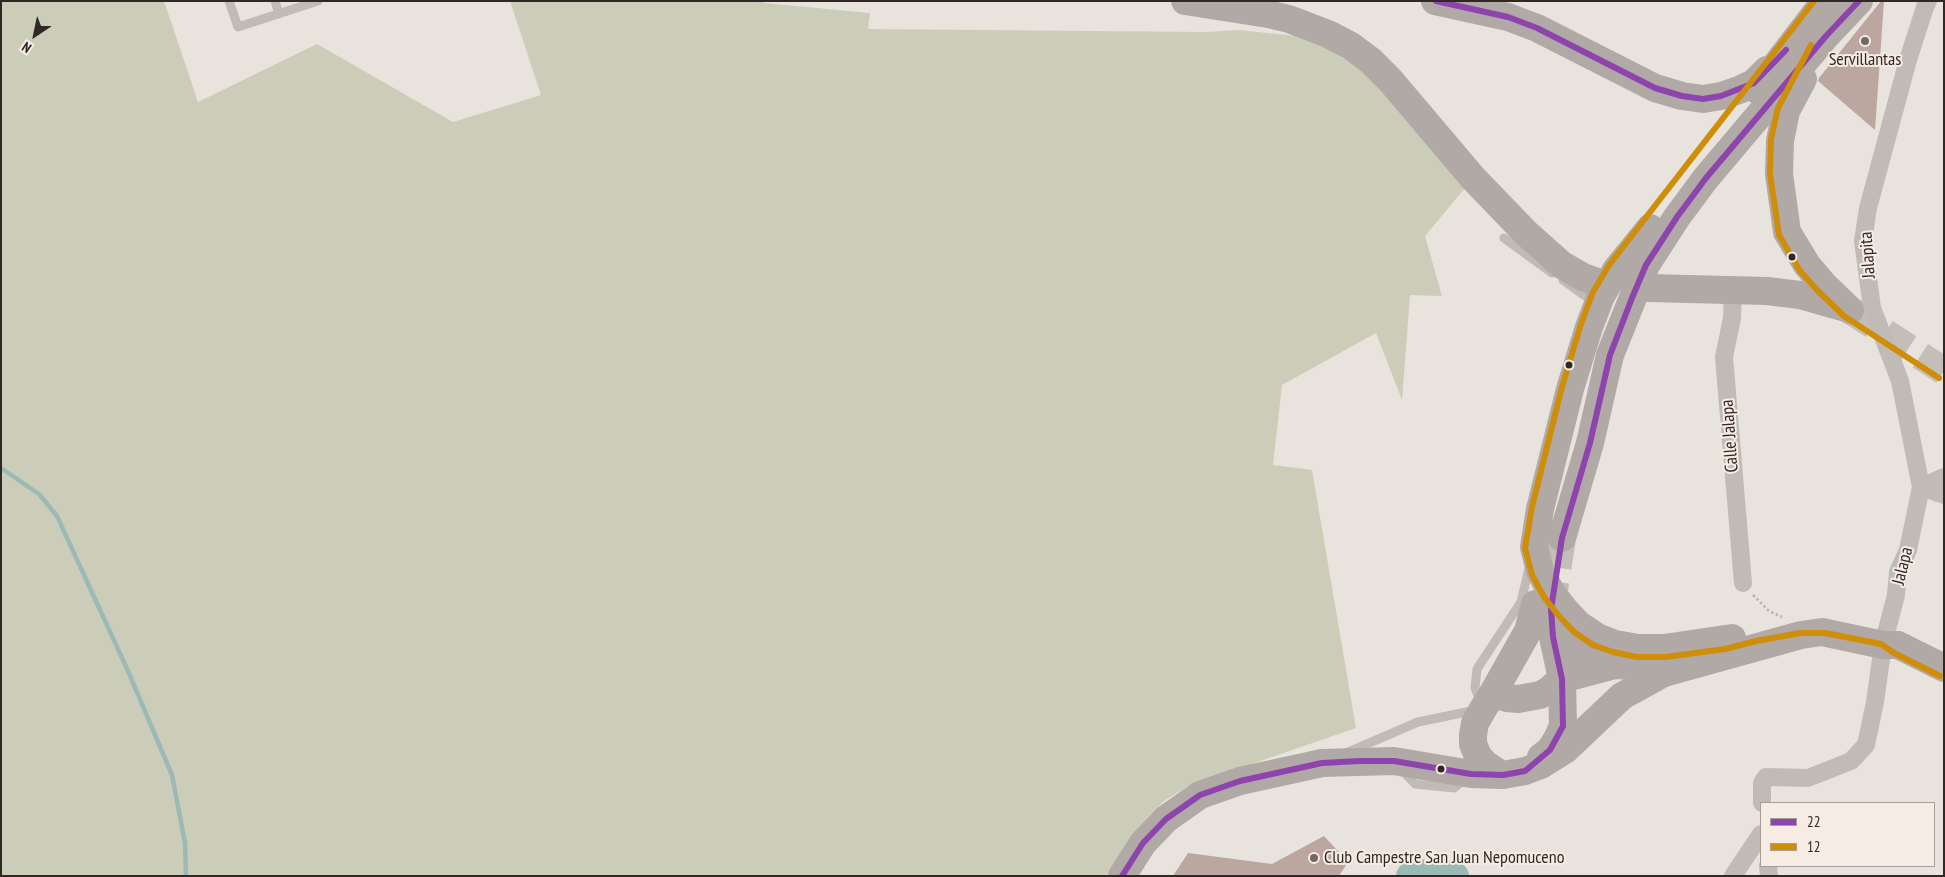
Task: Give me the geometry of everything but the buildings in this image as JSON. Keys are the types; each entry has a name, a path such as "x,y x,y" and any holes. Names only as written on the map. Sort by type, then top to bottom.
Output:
{"main road":[{"path":"1185,1 1289,19 1316,28 1351,46 1371,61 1390,80 1473,178 1526,233 1562,265 1583,277 1599,294"},
{"path":"1435,1 1508,17 1530,25 1655,88 1682,96 1703,99 1721,96 1754,83 1820,13 1859,1"},
{"path":"1548,541 1590,444 1610,355 1646,265 1677,217 1820,13"},
{"path":"1650,288 1768,291 1800,295 1850,310 1824,286 1807,265 1787,232 1780,174 1780,141 1786,111 1820,13"},
{"path":"1548,541 1540,509 1570,389 1599,294 1680,186 1792,44"},
{"path":"1650,228 1612,311 1584,394 1540,571 1551,592 1579,625 1597,637 1615,644 1638,648 1664,648 1724,640 1754,632 1800,624 1826,624 1889,642 1944,668"},
{"path":"1543,606 1562,679 1563,726 1550,750 1512,773 1481,760 1473,744 1472,735 1475,723 1543,606"},
{"path":"1122,876 1143,843 1166,819 1200,795 1240,781 1322,763 1394,762 1471,774 1512,773 1541,765 1564,750 1622,696 1664,673 1801,635 1822,632 1889,642"},
{"path":"1552,637 1585,655 1615,665 1681,668"},
{"path":"1488,701 1540,695 1548,692 1562,679 1615,665"}],"street":[{"name":"Jalapita","path":"1920,487 1900,381 1872,308 1863,241 1868,208 1908,60 1928,1"},
{"name":"Calle Jalapa","path":"1733,290 1732,318 1724,357 1743,583"},
{"path":"1920,487 1944,477"},
{"path":"1920,487 1944,495"},
{"name":"Jalapa","path":"1762,802 1762,783 1766,777 1808,778 1850,761 1866,745 1889,642 1898,572 1908,550 1920,487"},
{"path":"1733,876 1760,836"}],"lane":[{"path":"229,1 238,27 318,1"},
{"path":"275,1 279,14"},
{"path":"1504,238 1599,294"},
{"path":"1322,763 1418,722 1488,701 1475,688 1477,669 1521,602 1548,541"}],"path":[{"path":"1743,583 1759,603 1769,611 1800,624"}],"green space":[{"path":"1,1 164,1 198,102 317,44 453,122 541,95 510,1 764,1 764,3 870,13 868,29 1206,32 1238,30 1297,36 1326,48 1371,75 1465,188 1425,236 1442,296 1410,295 1402,400 1376,333 1282,385 1273,465 1312,470 1356,728 1188,786 1164,801 1145,820 1107,876 1,876"}],"waterway":[{"path":"1,468 39,494 57,516 128,671 172,775 185,843 186,876"},
{"path":"1410,876 1417,873 1455,876"}],"tunnel":[{"path":"1850,310 1944,371"},
{"path":"1551,609 1562,538"}],"transit line":[{"name":"22","path":"1436,1 1508,17 1537,28 1655,88 1682,96 1703,99 1721,96 1754,83 1786,50"},
{"name":"12","path":"1814,1 1609,265 1593,292 1562,387 1532,507 1525,548 1532,575 1544,597 1558,615 1574,632 1593,645 1613,652 1637,657 1665,657 1725,649 1800,633 1825,633 1881,644 1894,653 1940,676"},
{"name":"22","path":"1122,876 1143,843 1166,819 1200,795 1240,781 1322,763 1360,761 1394,761 1471,774 1503,775 1525,771 1550,750 1563,726 1562,679 1553,637 1551,609 1562,538 1590,443 1610,355 1632,298 1646,265 1677,217 1706,178 1826,36 1859,1"},
{"name":"12","path":"1811,45 1778,108 1771,139 1770,174 1779,235 1800,271 1844,316 1939,378"}],"place":[{"name":"Servillantas","path":"1865,41"},
{"name":"Club Campestre San Juan Nepomuceno","path":"1314,858"}]}
